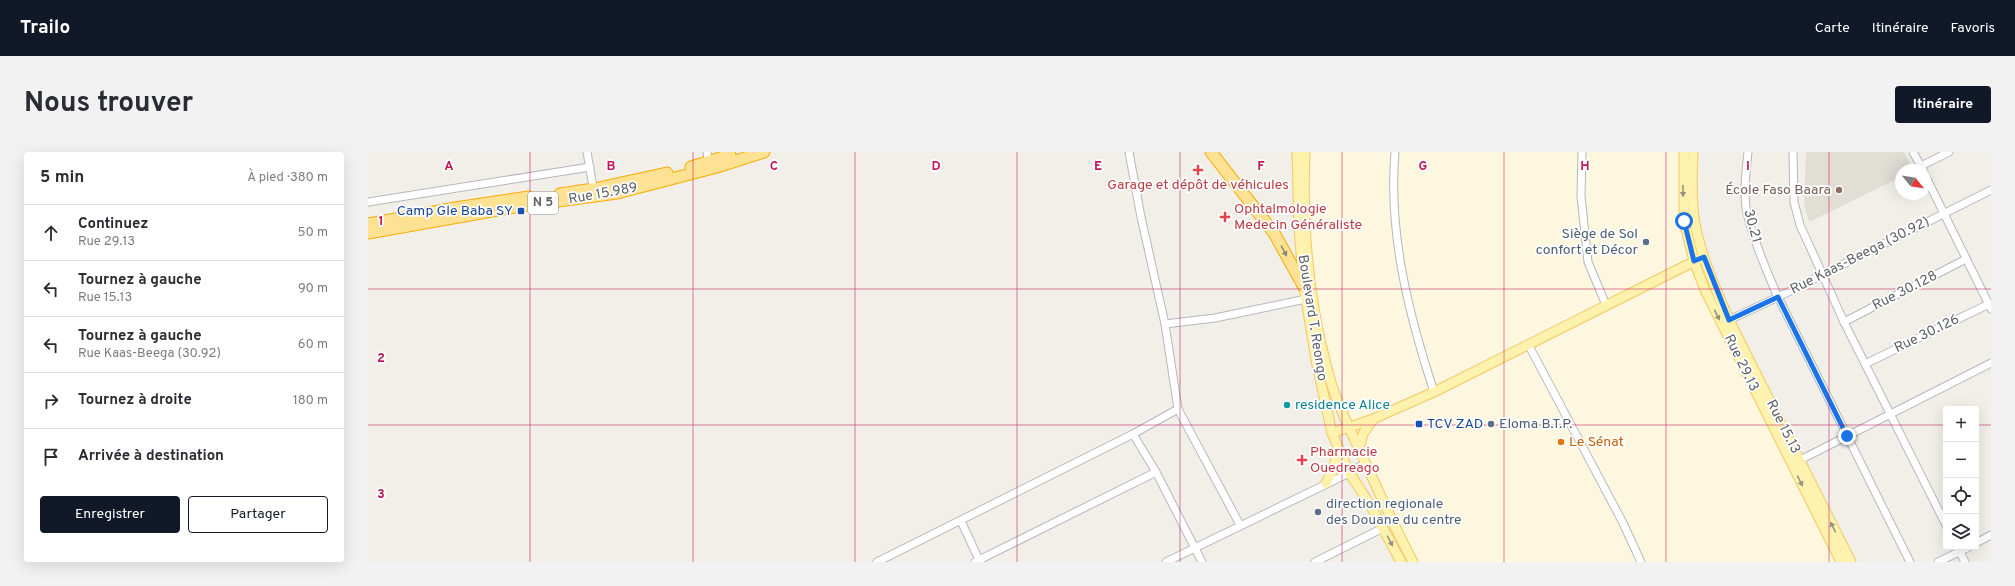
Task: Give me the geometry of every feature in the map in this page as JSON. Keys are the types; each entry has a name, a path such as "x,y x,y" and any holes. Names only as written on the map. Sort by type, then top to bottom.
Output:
{"highway":[{"name":"Rue 15.989","path":"368,233 594,193 634,189 711,159 764,152"},
{"path":"1211,152 1274,233 1304,287"},
{"name":"N 5","path":"368,224 455,208 594,193 690,167 733,153"}],"main road":[{"name":"Boulevard T. Reongo","path":"1297,152 1299,229 1304,287 1332,433 1337,448 1349,472 1383,528 1401,562"},
{"name":"Boulevard T. Reongo","path":"1305,152 1304,218 1312,291 1327,368 1336,396 1349,427 1383,502 1413,562"},
{"name":"Rue 29.13","path":"1684,152 1684,221 1694,261 1705,290 1841,562"},
{"name":"Rue 15.13","path":"1693,152 1694,217 1704,257 1729,320 1850,562"},
{"path":"1332,433 1373,419 1434,392 1704,257"},
{"path":"1359,449 1363,434 1373,419"},
{"path":"1326,483 1334,468 1337,448"}],"street":[{"path":"587,152 594,193"},
{"path":"1129,152 1141,217 1165,324 1178,408 1240,525"},
{"path":"1395,152 1395,217 1401,268 1415,333 1434,392"},
{"path":"1582,152 1581,196 1588,262 1606,305"},
{"name":"30.21","path":"1748,152 1746,178 1747,213 1760,256 1778,297 1910,562"},
{"path":"1793,152 1794,202 1798,218 1844,322 1943,518"},
{"path":"1913,152 1920,164"},
{"path":"1929,164 1949,152"},
{"path":"368,202 590,167"},
{"path":"1931,187 1990,307"},
{"name":"Rue Kaas-Beega (30.92)","path":"1729,320 1944,214 1990,193"},
{"name":"Rue 30.128","path":"1844,322 1966,259"},
{"path":"1165,324 1215,318 1306,300"},
{"name":"Rue 30.126","path":"1865,364 1990,307"},
{"path":"1528,344 1622,521 1641,562"},
{"path":"1800,460 1991,363"},
{"path":"877,562 1133,434 1178,408"},
{"path":"1133,434 1156,472 1202,562"},
{"path":"1166,562 1366,463"},
{"path":"960,521 978,561 1156,472"},
{"path":"1315,562 1383,528"},
{"path":"1979,541 1991,535"},
{"path":"1938,562 1956,550"},
{"path":"1959,550 1965,562"}],"shaded area":[{"path":"1305,152 1686,152 1684,221 1694,261 1841,562 1413,562 1336,396 1313,297"},
{"name":"École Faso Baara","path":"1806,152 1904,152 1910,164 1895,164 1895,180 1809,222 1804,204"}],"place":[{"name":"Garage et dépôt de véhicules","path":"1198,170"},
{"name":"École Faso Baara","path":"1839,190"},
{"name":"Camp Gle Baba SY","path":"521,211"},
{"name":"Ophtalmologie Medecin Généraliste","path":"1225,217"},
{"name":"Siège de Sol confort et Décor","path":"1646,242"},
{"name":"residence Alice","path":"1287,405"},
{"name":"TCV ZAD","path":"1419,424"},
{"name":"Eloma B.T.P.","path":"1491,424"},
{"name":"Le Sénat","path":"1561,442"},
{"name":"Pharmacie Ouedreago","path":"1302,460"},
{"name":"direction regionale des Douane du centre","path":"1318,512"}],"route":[{"path":"1684,221 1694,261 1704,257 1715,288 1729,320 1778,297 1847,436"}]}
